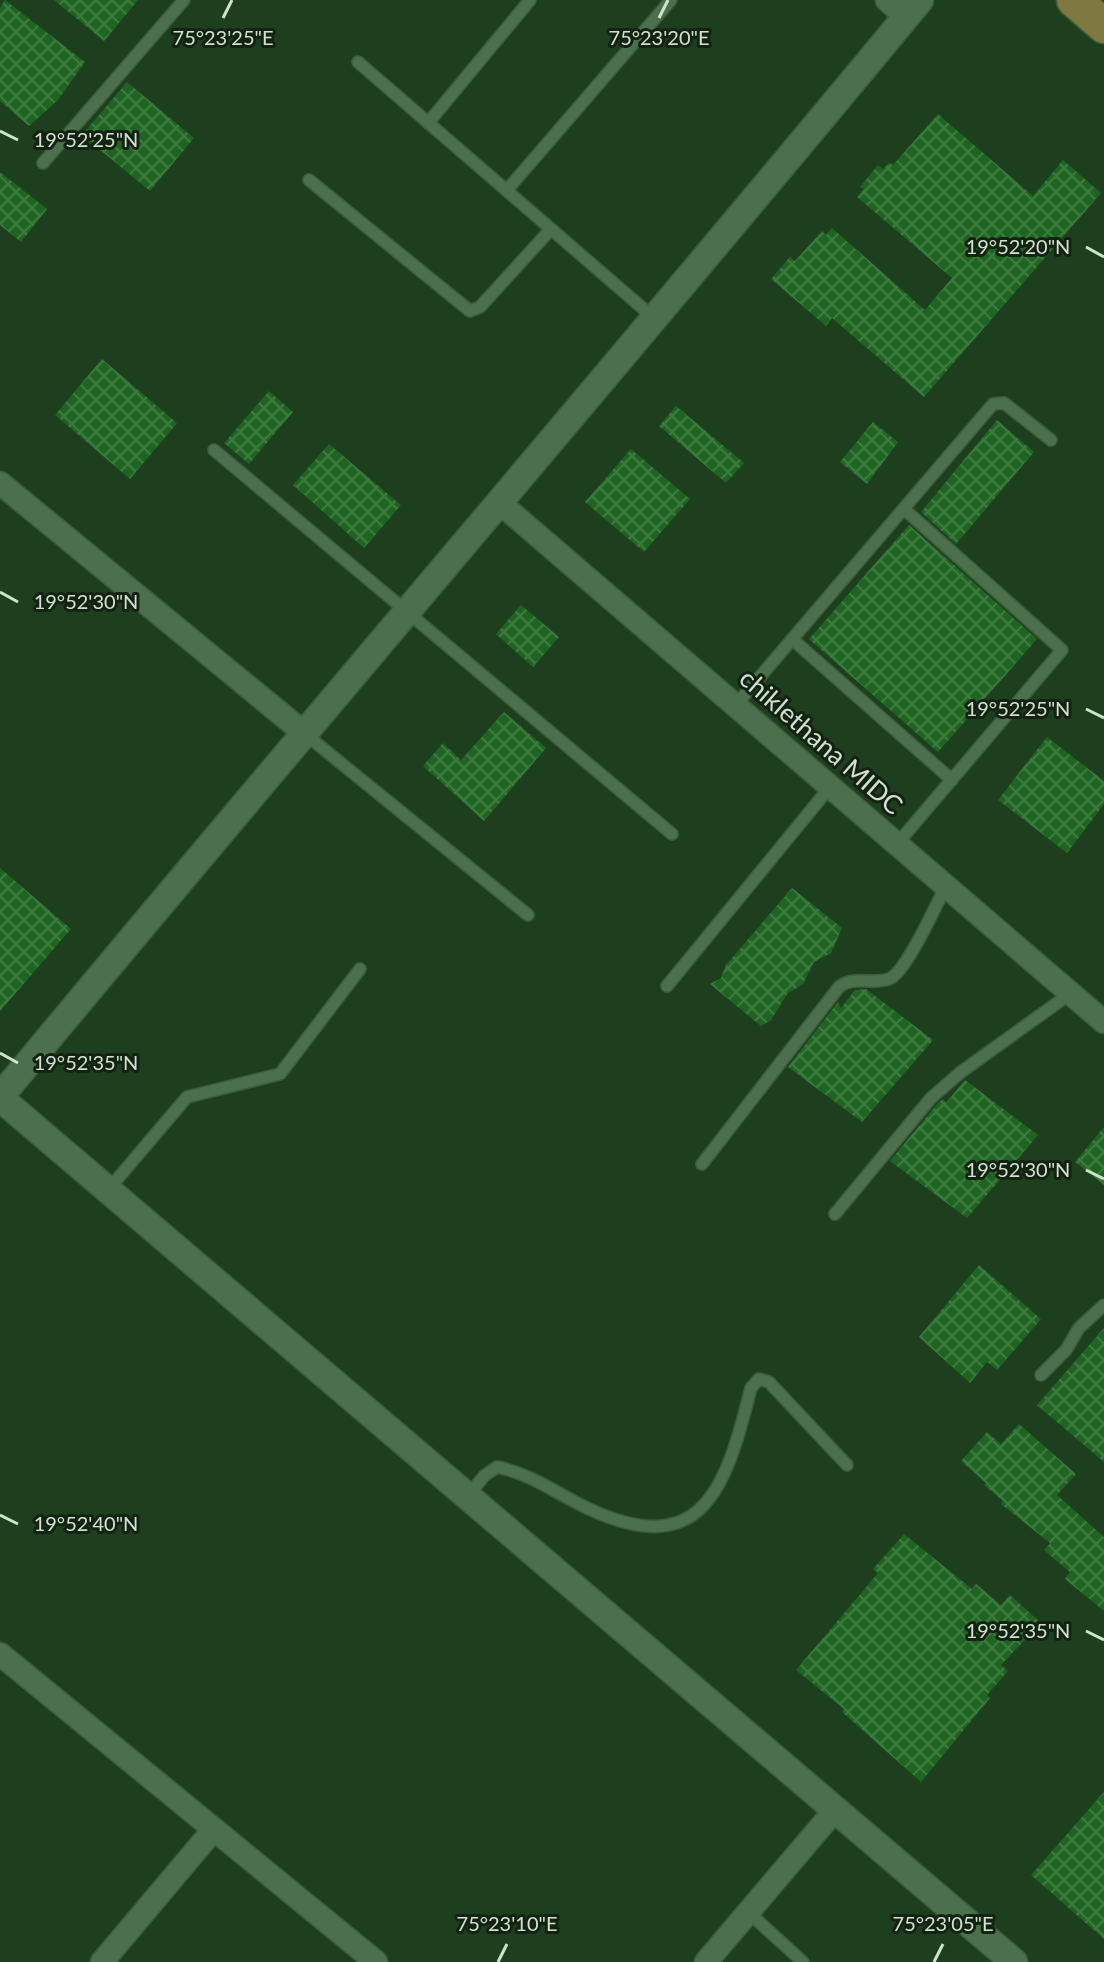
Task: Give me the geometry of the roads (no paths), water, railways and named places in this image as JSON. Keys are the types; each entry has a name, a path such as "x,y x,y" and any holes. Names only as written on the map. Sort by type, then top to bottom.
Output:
{"main road":[{"path":"1074,0 1104,26"}],"street":[{"path":"904,6 655,319 501,504 303,732 0,1098 1014,1962"},
{"path":"0,483 303,732"},
{"name":"chiklethana MIDC","path":"501,504 1104,1022"},
{"path":"0,1654 376,1962"},
{"path":"706,1962 835,1810"},
{"path":"102,1962 214,1829"}],"lane":[{"path":"43,163 184,0"},
{"path":"428,123 530,0"},
{"path":"507,190 671,0"},
{"path":"358,62 655,319"},
{"path":"309,180 470,311 480,307 551,229"},
{"path":"735,706 993,404 1004,403 1051,440"},
{"path":"214,450 672,834"},
{"path":"897,844 1062,650 904,509"},
{"path":"792,639 952,780"},
{"path":"303,732 528,915"},
{"path":"667,986 830,787"},
{"path":"702,1164 839,987 849,981 884,980 899,972 946,886"},
{"path":"108,1190 187,1097 280,1074 360,969"},
{"path":"835,1214 931,1098 961,1072 1071,993"},
{"path":"1041,1375 1066,1350 1079,1328 1104,1305"},
{"path":"468,1497 484,1476 497,1467 513,1470 590,1510 629,1523 651,1526 681,1522 707,1502 727,1471 751,1388 759,1379 769,1382 847,1465"},
{"path":"748,1912 803,1962"}]}
